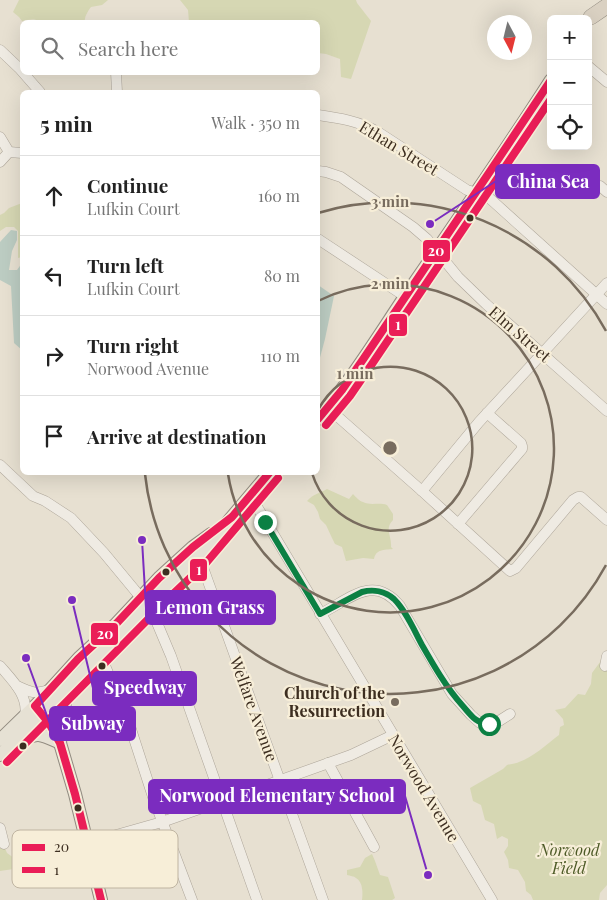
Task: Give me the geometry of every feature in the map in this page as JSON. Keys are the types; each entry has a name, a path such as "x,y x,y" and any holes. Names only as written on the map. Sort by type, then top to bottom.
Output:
{"highway":[{"path":"592,18 607,6"}],"main road":[{"path":"592,17 602,0"},
{"path":"320,416 336,398 392,318 547,86"},
{"path":"2,748 38,710 70,685 100,654 145,601 232,517 267,475"},
{"path":"2,748 25,716 38,710 50,689 79,658 145,601"},
{"path":"60,743 64,705 70,685"},
{"path":"38,710 49,723 60,743 85,830"},
{"path":"2,748 36,734 60,743"}],"street":[{"path":"0,50 20,69"},
{"path":"592,69 607,82"},
{"path":"25,75 38,90"},
{"path":"116,75 117,90"},
{"name":"Ethan Street","path":"320,115 354,121 372,129 467,190 489,198 607,304"},
{"path":"0,137 9,152"},
{"path":"9,152 20,153"},
{"path":"0,162 9,152"},
{"name":"Elm Street","path":"320,171 341,177 353,184 408,224 438,251 458,277 493,311 607,411"},
{"path":"320,240 406,297"},
{"path":"422,491 487,413 607,283"},
{"path":"326,409 337,416 510,571 516,568 573,500 578,497 581,497 607,520"},
{"path":"458,524 522,449 520,443 487,413"},
{"path":"0,465 32,496 45,501 71,518 104,553 152,610 171,656 258,900"},
{"name":"Norwood Avenue","path":"250,495 492,900"},
{"name":"Welfare Avenue","path":"196,551 323,900"},
{"path":"320,614 362,592 375,590 386,594 400,606 452,694 471,716 480,723 489,724 499,721 510,714"},
{"path":"100,654 128,720 165,830"},
{"path":"0,666 17,686 26,709 25,716"},
{"path":"17,686 40,694 50,689"},
{"path":"134,830 162,822 351,755 393,735"},
{"path":"328,763 374,847"},
{"path":"0,828 4,844"},
{"path":"178,864 192,900"}],"green space":[{"path":"19,0 108,0 102,5 91,7 85,20 21,20 13,12"},
{"path":"180,0 356,0 371,21 351,79 341,77 340,59 320,53 320,20 189,20 188,10"},
{"path":"20,204 20,258 18,258 18,231 14,227 6,227 0,231 0,215 9,208"},
{"path":"327,489 349,499 353,494 360,501 366,503 387,505 393,514 389,530 391,547 393,549 377,553 374,559 363,558 346,561 342,547 335,544 314,505 307,501 314,495"},
{"name":"Norwood Field","path":"603,658 607,662 607,885 600,893 599,900 533,900 526,891 525,882 518,870 509,868 504,852 508,846 508,839 502,836 497,839 494,824 485,820 481,805 473,801 470,788 507,765 517,763 529,757 559,735 560,727 564,725 563,719 555,710 565,708 578,694 585,695 591,684 592,673"},
{"path":"4,846 7,853 12,857 12,869 0,871 0,848"},
{"path":"372,854 380,875 388,877 395,898 392,900 362,900 360,882 355,877 347,875 347,870 360,867 365,858"}],"shaded area":[{"path":"11,230 17,231 17,240 12,251 9,270 17,270 20,266 20,348 14,343 11,286 0,280 0,242"},
{"path":"320,286 334,296 320,358"}],"transit line":[{"name":"20","path":"320,417 342,390 364,358 547,86"},
{"name":"1","path":"326,425 350,396 547,105"},
{"name":"20","path":"84,830 60,743 49,723 35,706 78,659 115,625 159,578 193,547 232,517 267,475"},
{"name":"1","path":"7,762 206,563 278,478"},
{"name":"20","path":"98,888 101,900"}],"place":[{"name":"China Sea","path":"430,224"},
{"name":"Lemon Grass","path":"142,540"},
{"name":"Speedway","path":"72,600"},
{"name":"Subway","path":"26,658"},
{"name":"Church of the Resurrection","path":"395,702"},
{"name":"Norwood Elementary School","path":"428,875"}],"route":[{"path":"265,522 320,614 362,592 370,590 386,594 395,600 404,613 452,694 471,716 480,723 489,724"}]}
